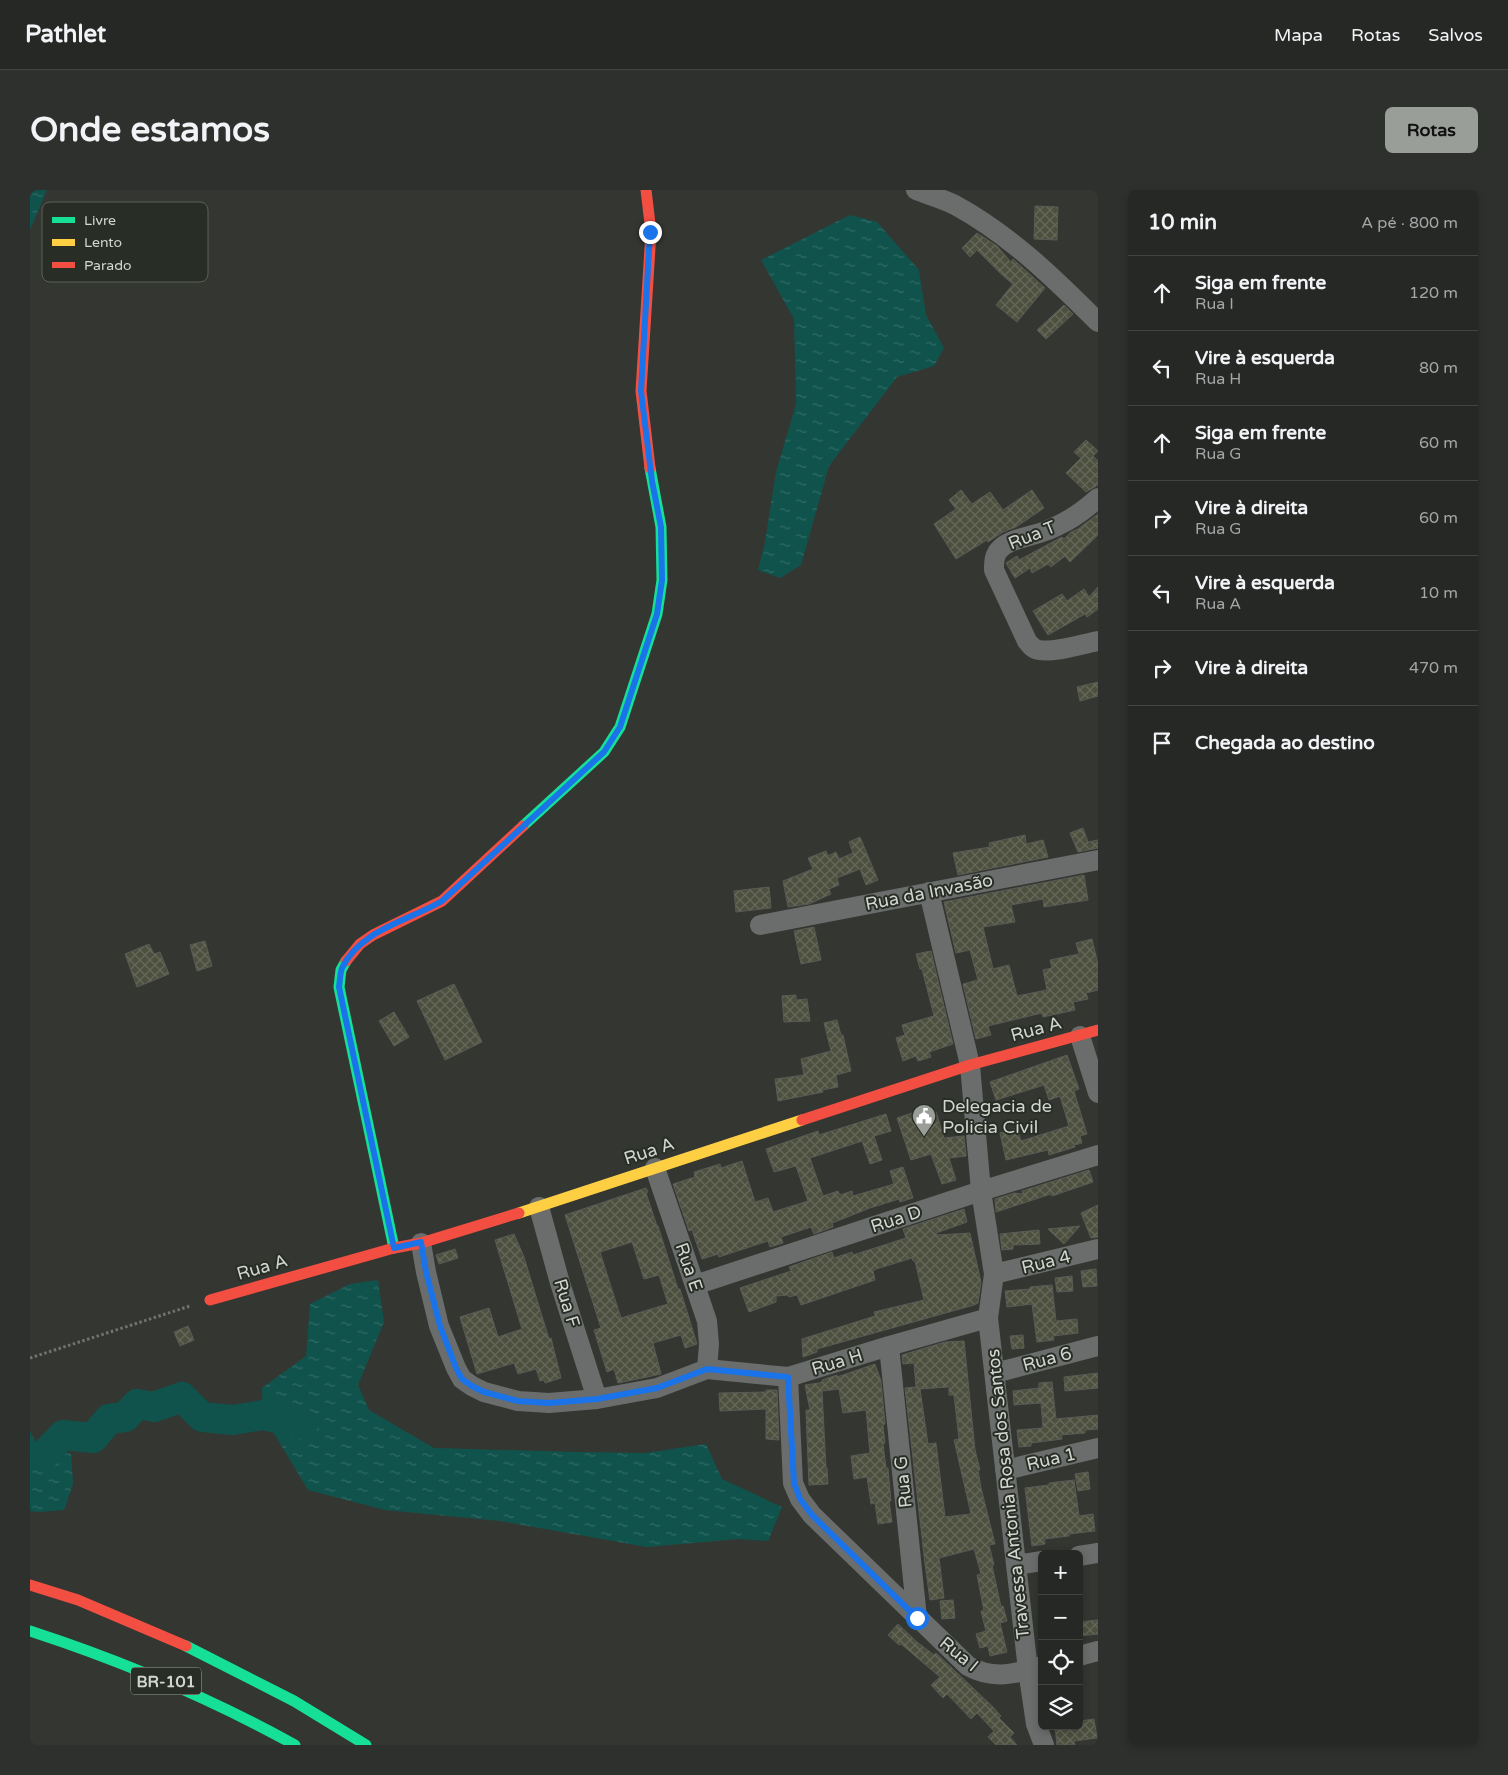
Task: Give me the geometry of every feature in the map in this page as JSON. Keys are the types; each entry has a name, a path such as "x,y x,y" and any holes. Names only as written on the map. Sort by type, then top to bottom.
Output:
{"main road":[{"path":"394,1248 339,987 342,969 354,950 370,936 442,901 604,752 620,727 657,614 662,580 661,527 652,481 641,391 650,232 646,190"},
{"name":"Rua A","path":"210,1300 421,1242 539,1207 970,1065 1089,1033"},
{"name":"BR-101","path":"30,1585 78,1600 178,1642 294,1701 366,1745"},
{"name":"BR-101","path":"30,1631 154,1676 264,1727 295,1745"}],"street":[{"path":"916,190 954,205 981,221 1033,259 1098,322"},
{"name":"Rua T","path":"1098,498 1076,516 1047,531 1005,544 999,549 994,558 994,570 1027,641 1033,648 1050,650 1098,641"},
{"name":"Rua da Invasão","path":"760,924 1098,860"},
{"name":"Travessa Antonia Rosa dos Santos","path":"929,892 970,1065 981,1191 994,1274 988,1318 1016,1566 1035,1668 1036,1724 1044,1745"},
{"path":"1089,1033 1098,1093"},
{"name":"Rua D","path":"695,1285 981,1191 1098,1155"},
{"name":"Rua E","path":"655,1168 707,1321 709,1344 707,1369"},
{"name":"Rua F","path":"539,1207 560,1283 597,1399"},
{"path":"421,1242 426,1272 440,1326 462,1379 484,1392 518,1401 549,1403 597,1399"},
{"name":"Rua 4","path":"994,1274 1098,1249"},
{"name":"Rua H","path":"597,1399 657,1388 707,1369 788,1377 988,1318"},
{"name":"Rua G","path":"889,1346 917,1618"},
{"name":"Rua 6","path":"995,1373 1098,1346"},
{"name":"Rua I","path":"788,1377 794,1483 800,1499 812,1515 968,1666 978,1671 997,1675 1035,1668"},
{"name":"Rua 1","path":"1005,1470 1098,1448"},
{"path":"1083,1555 1098,1553"},
{"path":"1016,1566 1038,1562"},
{"path":"1083,1655 1098,1651"}],"path":[{"path":"30,1358 210,1300"}],"water":[{"path":"30,190 47,190 30,230"},
{"path":"850,215 877,222 919,270 926,315 944,348 934,366 897,377 829,466 801,565 780,578 758,570 765,542 776,472 796,404 794,319 761,260"},
{"path":"378,1280 384,1322 358,1385 369,1410 434,1448 645,1453 706,1444 722,1479 782,1507 768,1541 739,1539 647,1547 500,1521 385,1510 308,1490 263,1415 262,1388 306,1356 310,1304 350,1284"},
{"path":"30,1431 43,1456 71,1453 73,1484 64,1510 30,1511"}],"building":[{"path":"1035,206 1058,207 1057,240 1034,239"},
{"path":"977,233 997,246 1011,262 1013,259 1045,288 1017,322 996,305 1013,284 977,250 970,257 962,248"},
{"path":"1064,305 1073,314 1046,339 1037,330"},
{"path":"1086,440 1098,451 1093,456 1098,461 1098,485 1086,492 1066,473 1081,458 1074,452"},
{"path":"961,490 972,504 990,492 1003,510 1032,490 1044,508 1016,527 1003,532 988,542 987,540 956,559 934,524 956,509 949,500"},
{"path":"1098,514 1098,535 1070,562 1065,556 1051,567 1048,564 1032,573 1030,568 1015,578 1006,563 1017,556 1019,560 1062,537 1064,539"},
{"path":"1098,587 1098,609 1087,617 1085,614 1048,635 1033,611 1062,594 1067,601 1084,589 1089,597"},
{"path":"1098,682 1098,696 1080,701 1077,687"},
{"path":"1083,828 1088,842 1098,840 1098,848 1078,852 1070,833"},
{"path":"1025,835 1026,844 1043,840 1048,857 958,875 953,853 990,847 989,843"},
{"path":"860,837 878,880 866,885 860,869 837,878 839,885 829,889 831,894 809,904 788,907 783,881 813,869 808,858 826,851 828,856 836,852 839,859 853,853 849,842"},
{"path":"1084,875 1088,900 1044,907 1043,899 1011,905 1015,922 983,927 993,969 1009,965 1017,996 1047,990 1043,970 1052,968 1050,960 1079,954 1076,943 1092,939 1098,964 1098,990 1086,993 1088,999 1073,1002 1075,1010 1043,1017 1042,1013 988,1026 991,1035 976,1039 963,984 978,980 970,950 956,953 944,902"},
{"path":"769,887 771,908 736,912 734,891"},
{"path":"814,927 821,960 801,964 794,931"},
{"path":"205,941 212,966 197,971 190,945"},
{"path":"149,944 154,954 160,952 169,974 137,987 125,954"},
{"path":"931,951 953,1044 929,1052 931,1057 918,1061 916,1056 903,1061 896,1038 905,1035 902,1025 934,1016 922,969 920,969 916,954"},
{"path":"454,984 482,1042 445,1060 417,1001"},
{"path":"796,995 796,1000 807,999 810,1021 784,1022 782,996"},
{"path":"394,1012 409,1037 394,1046 379,1021"},
{"path":"837,1020 841,1035 843,1035 851,1071 836,1075 838,1087 778,1101 775,1079 804,1075 801,1059 831,1051 824,1023"},
{"path":"1067,1055 1079,1089 1074,1091 1087,1134 1080,1136 1082,1143 1049,1155 1048,1150 1006,1160 1000,1133 1017,1128 1021,1141 1069,1126 1060,1096 1049,1100 1044,1085 996,1100 990,1082"},
{"name":"Delegacia de Policia Civil","path":"924,1109 926,1115 936,1112 944,1138 964,1136 966,1156 949,1158 956,1180 942,1184 931,1154 911,1160 897,1118"},
{"path":"886,1114 891,1131 874,1136 882,1160 870,1164 862,1141 810,1158 823,1196 838,1191 840,1195 852,1191 853,1196 894,1184 890,1171 903,1167 913,1198 900,1202 899,1199 870,1208 832,1223 833,1227 814,1234 811,1227 781,1237 783,1243 770,1247 768,1241 719,1257 718,1254 702,1259 692,1230 689,1231 673,1184 695,1177 694,1172 720,1164 721,1168 742,1161 755,1202 768,1198 773,1212 808,1201 796,1166 774,1172 766,1149 818,1131 819,1135"},
{"path":"1089,1170 1093,1182 996,1212 995,1199 1014,1193 1023,1194 1022,1191"},
{"path":"646,1188 648,1192 646,1193 697,1344 685,1348 681,1335 653,1343 661,1374 618,1383 614,1369 607,1372 594,1330 601,1328 565,1215","holes":["632,1242 644,1279 659,1275 668,1304 621,1318 600,1252"]},
{"path":"1098,1205 1098,1237 1091,1238 1081,1213"},
{"path":"964,1209 967,1222 936,1233 937,1235 970,1233 981,1282 978,1303 974,1305 817,1349 817,1352 803,1357 802,1339 875,1316 874,1312 924,1300 915,1261 912,1258 873,1270 875,1280 801,1305 797,1295 789,1297 788,1295 776,1296 776,1302 749,1312 740,1288 791,1271 789,1267 832,1252 834,1258 852,1252 853,1255 906,1238 903,1229"},
{"path":"1080,1226 1064,1244 1048,1229"},
{"path":"1039,1230 1040,1244 1013,1245 1013,1249 1002,1250 1000,1234"},
{"path":"514,1234 524,1257 549,1339 551,1338 561,1378 545,1383 544,1380 540,1381 536,1369 518,1374 514,1363 477,1374 460,1317 489,1308 498,1337 522,1329 495,1240"},
{"path":"455,1249 458,1258 439,1264 436,1255"},
{"path":"1096,1269 1097,1286 1083,1287 1081,1271"},
{"path":"1072,1276 1073,1291 1057,1292 1055,1278"},
{"path":"1052,1285 1056,1321 1077,1319 1078,1333 1053,1336 1054,1340 1037,1342 1032,1304 1007,1307 1005,1291"},
{"path":"188,1326 194,1340 180,1346 174,1332"},
{"path":"1023,1335 1024,1348 1012,1349 1010,1336"},
{"path":"964,1341 975,1450 980,1470 978,1470 995,1544 989,1545 994,1565 992,1565 1001,1607 1003,1606 1007,1621 1000,1623 1007,1652 990,1656 988,1646 980,1648 976,1634 986,1631 981,1611 984,1611 977,1575 981,1574 974,1549 939,1558 944,1598 930,1600 905,1388 916,1387 914,1363 903,1364 902,1355 945,1342","holes":["949,1387 949,1395 954,1395 959,1439 954,1440 971,1514 945,1517 936,1443 928,1444 920,1389"]},
{"path":"875,1364 881,1381 885,1424 883,1425 885,1443 883,1444 886,1468 888,1468 892,1522 878,1524 875,1503 871,1504 867,1477 854,1479 851,1456 870,1453 866,1410 843,1413 839,1389 822,1391 828,1484 809,1485 806,1410 810,1410 805,1385 819,1383 822,1380"},
{"path":"1098,1373 1098,1388 1065,1391 1064,1377"},
{"path":"1052,1382 1056,1419 1098,1415 1098,1429 1085,1430 1085,1433 1061,1435 1062,1439 1031,1443 1031,1446 1019,1447 1017,1430 1043,1428 1041,1403 1014,1405 1013,1391 1039,1388 1039,1383"},
{"path":"766,1390 777,1390 779,1440 766,1439 766,1409 720,1411 719,1393 766,1392"},
{"path":"1088,1472 1090,1489 1078,1491 1075,1474"},
{"path":"1074,1480 1079,1516 1093,1514 1095,1531 1044,1539 1045,1544 1032,1546 1025,1488"},
{"path":"953,1600 955,1618 942,1619 940,1601"},
{"path":"1098,1620 1098,1634 1083,1636 1083,1622"},
{"path":"898,1624 934,1655 936,1653 992,1706 1001,1716 999,1718 1014,1733 1010,1737 1017,1745 996,1745 988,1737 994,1731 977,1713 971,1719 947,1694 943,1698 931,1685 940,1677 888,1635"},
{"path":"1094,1719 1097,1738 1074,1741 1075,1745 1057,1745 1055,1730 1083,1730 1083,1721"}],"waterway":[{"path":"43,1456 63,1435 93,1438 109,1419 125,1417 137,1404 154,1407 182,1397 202,1417 233,1420 263,1415 303,1424"}],"traffic: fast":[{"path":"523,826 604,752 620,727 657,614 662,580 661,527 650,468"},
{"path":"346,961 341,970 339,987 394,1248"},
{"path":"30,1631 132,1668 198,1696 295,1745"},
{"path":"186,1646 294,1701 366,1745"}],"traffic: slow":[{"path":"519,1213 802,1120"}],"traffic: jam":[{"path":"646,190 651,232 641,391 650,468"},
{"path":"346,961 360,944 373,935 442,901 523,826"},
{"path":"802,1120 970,1065 1098,1030"},
{"path":"210,1300 394,1248 421,1243 519,1213"},
{"path":"30,1585 78,1600 186,1646"}],"place":[{"name":"Delegacia de Policia Civil","path":"924,1137"}],"route":[{"path":"650,232 641,391 652,481 661,527 662,580 657,614 620,727 604,752 578,778 442,901 370,936 354,950 342,969 339,987 394,1248 421,1242 426,1272 440,1326 462,1379 484,1392 518,1401 549,1403 597,1399 657,1388 707,1369 788,1377 794,1483 800,1499 812,1515 917,1618"}]}
